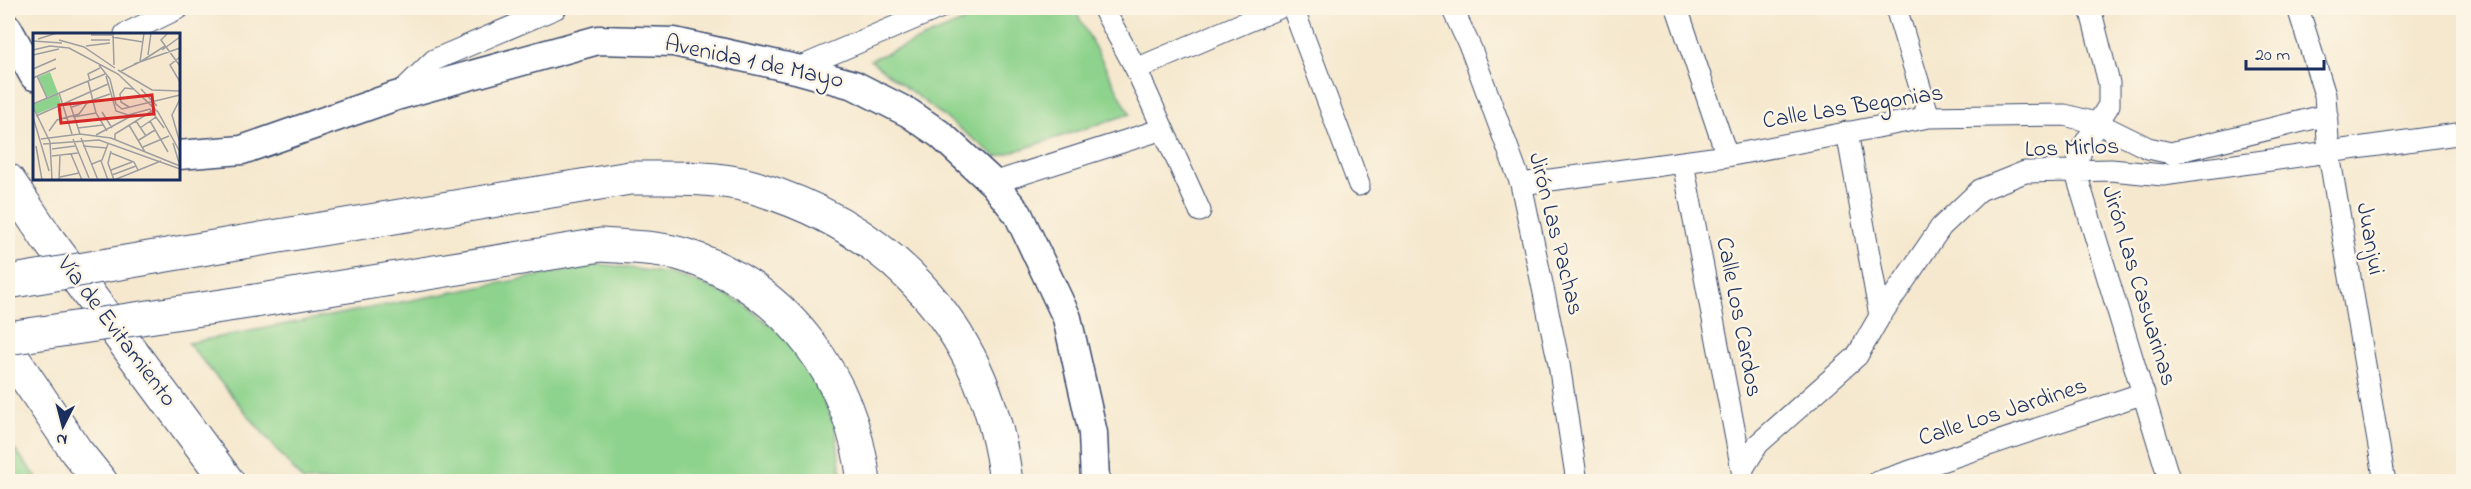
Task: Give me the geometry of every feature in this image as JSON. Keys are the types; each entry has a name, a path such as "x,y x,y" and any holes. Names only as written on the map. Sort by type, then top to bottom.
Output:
{"highway":[{"path":"8,282 630,178 683,178 751,186 819,212 868,239 914,279 949,320 975,370 1002,445 1006,482"},
{"name":"Vía de Evitamiento","path":"8,180 46,238 228,482"},
{"path":"8,338 601,245 647,247 687,256 735,278 780,310 809,340 841,392 862,464 864,482"},
{"path":"8,351 76,452 100,482"}],"main road":[{"path":"8,28 33,73"},
{"name":"Avenida 1 de Mayo","path":"180,155 242,150 396,96 598,40 674,42 796,69 854,85 909,113 941,135 993,183 1018,214 1067,318 1093,433 1095,482"}],"street":[{"path":"127,33 179,8"},
{"path":"396,96 434,60 556,8"},
{"path":"796,69 939,8"},
{"path":"1103,8 1136,69 1200,211"},
{"path":"1136,69 1279,8"},
{"path":"1293,8 1359,185"},
{"name":"Jirón Las Pachas","path":"1452,8 1471,49 1521,184 1559,364 1577,482"},
{"path":"1677,8 1727,156"},
{"path":"1896,8 1929,117"},
{"name":"Jirón Las Casuarinas","path":"2090,8 2109,83 2109,105 2082,148 2075,170 2170,482"},
{"name":"Juanjui","path":"2298,8 2325,95 2329,154 2385,482"},
{"name":"Calle Las Begonias","path":"1521,184 1727,156 1929,117 2064,115 2099,124 2148,148 2171,153 2327,115"},
{"path":"993,183 1163,129"},
{"path":"1847,132 1880,316"},
{"name":"Los Mirlos","path":"1743,476 1758,444 1857,356 1880,316 1941,227 1980,190 2025,172 2075,170 2163,175 2329,154 2463,133"},
{"name":"Calle Los Cardos","path":"1683,163 1743,476"},
{"name":"Calle Los Jardines","path":"1878,482 2144,393"}],"green space":[{"path":"996,8 1074,8 1130,114 997,157 870,60"},
{"path":"600,264 671,274 710,287 742,303 797,346 835,425 842,481 303,481 188,343"},
{"path":"8,441 40,481 8,481"}]}
